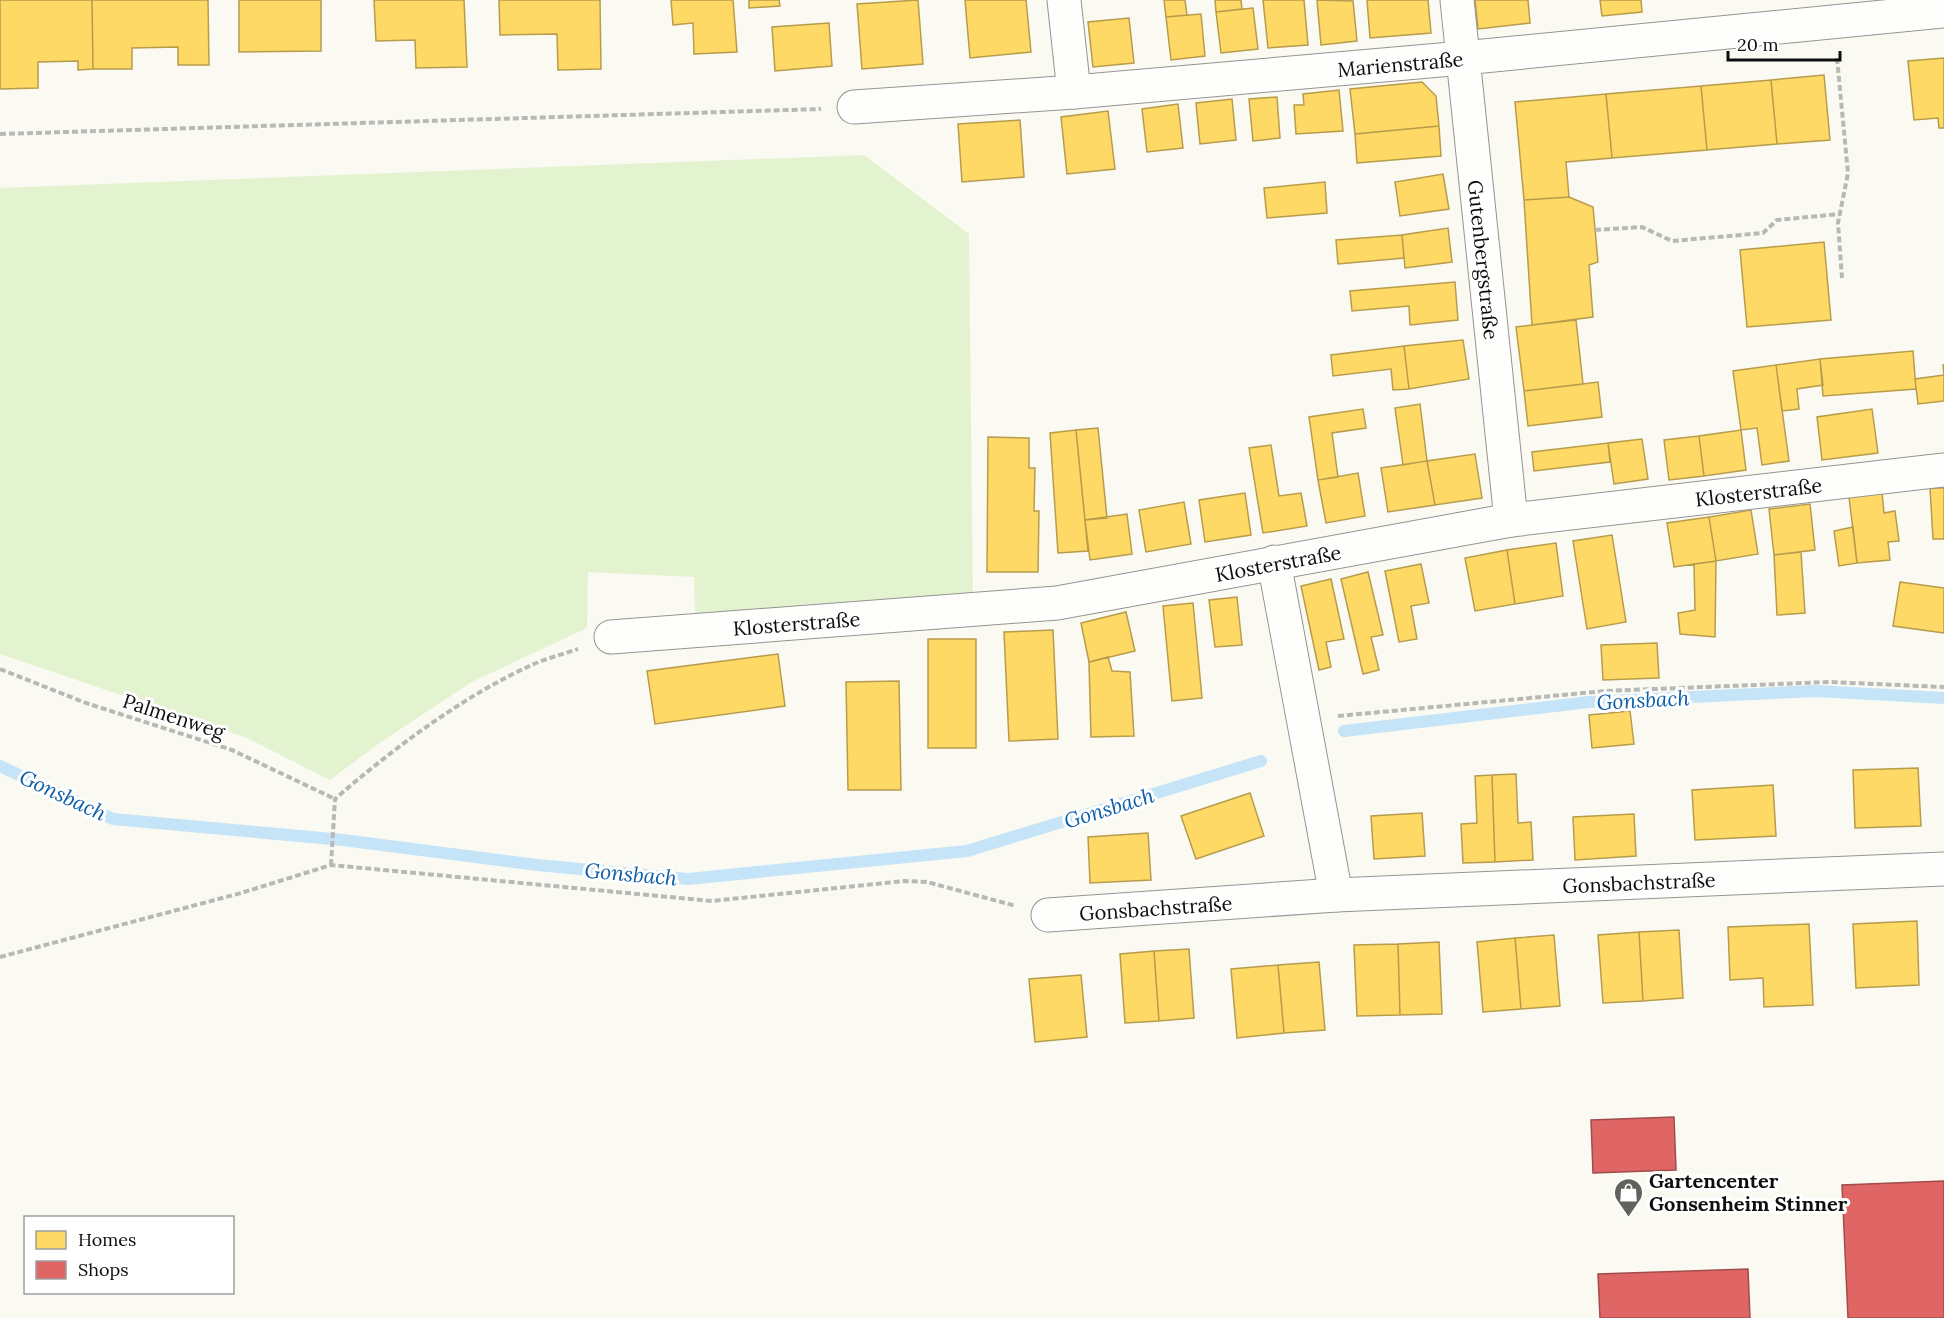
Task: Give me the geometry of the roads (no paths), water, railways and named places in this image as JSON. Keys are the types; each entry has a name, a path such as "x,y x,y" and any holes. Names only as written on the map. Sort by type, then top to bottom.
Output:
{"street":[{"path":"1064,0 1074,93"},
{"name":"Gutenbergstraße","path":"1457,0 1511,520"},
{"name":"Marienstraße","path":"854,107 1074,93 1463,58 1944,10"},
{"name":"Klosterstraße","path":"611,637 1057,603 1511,520 1944,470"},
{"path":"1274,562 1336,895"},
{"name":"Gonsbachstraße","path":"1048,915 1336,895 1944,869"}],"waterway":[{"name":"Gonsbach","path":"1344,731 1589,702 1816,691 1944,698"},
{"name":"Gonsbach","path":"0,766 113,819 343,840 537,865 688,879 967,851 1261,761"}],"place":[{"name":"Gartencenter Gonsenheim Stinner","path":"1628,1218"}]}
